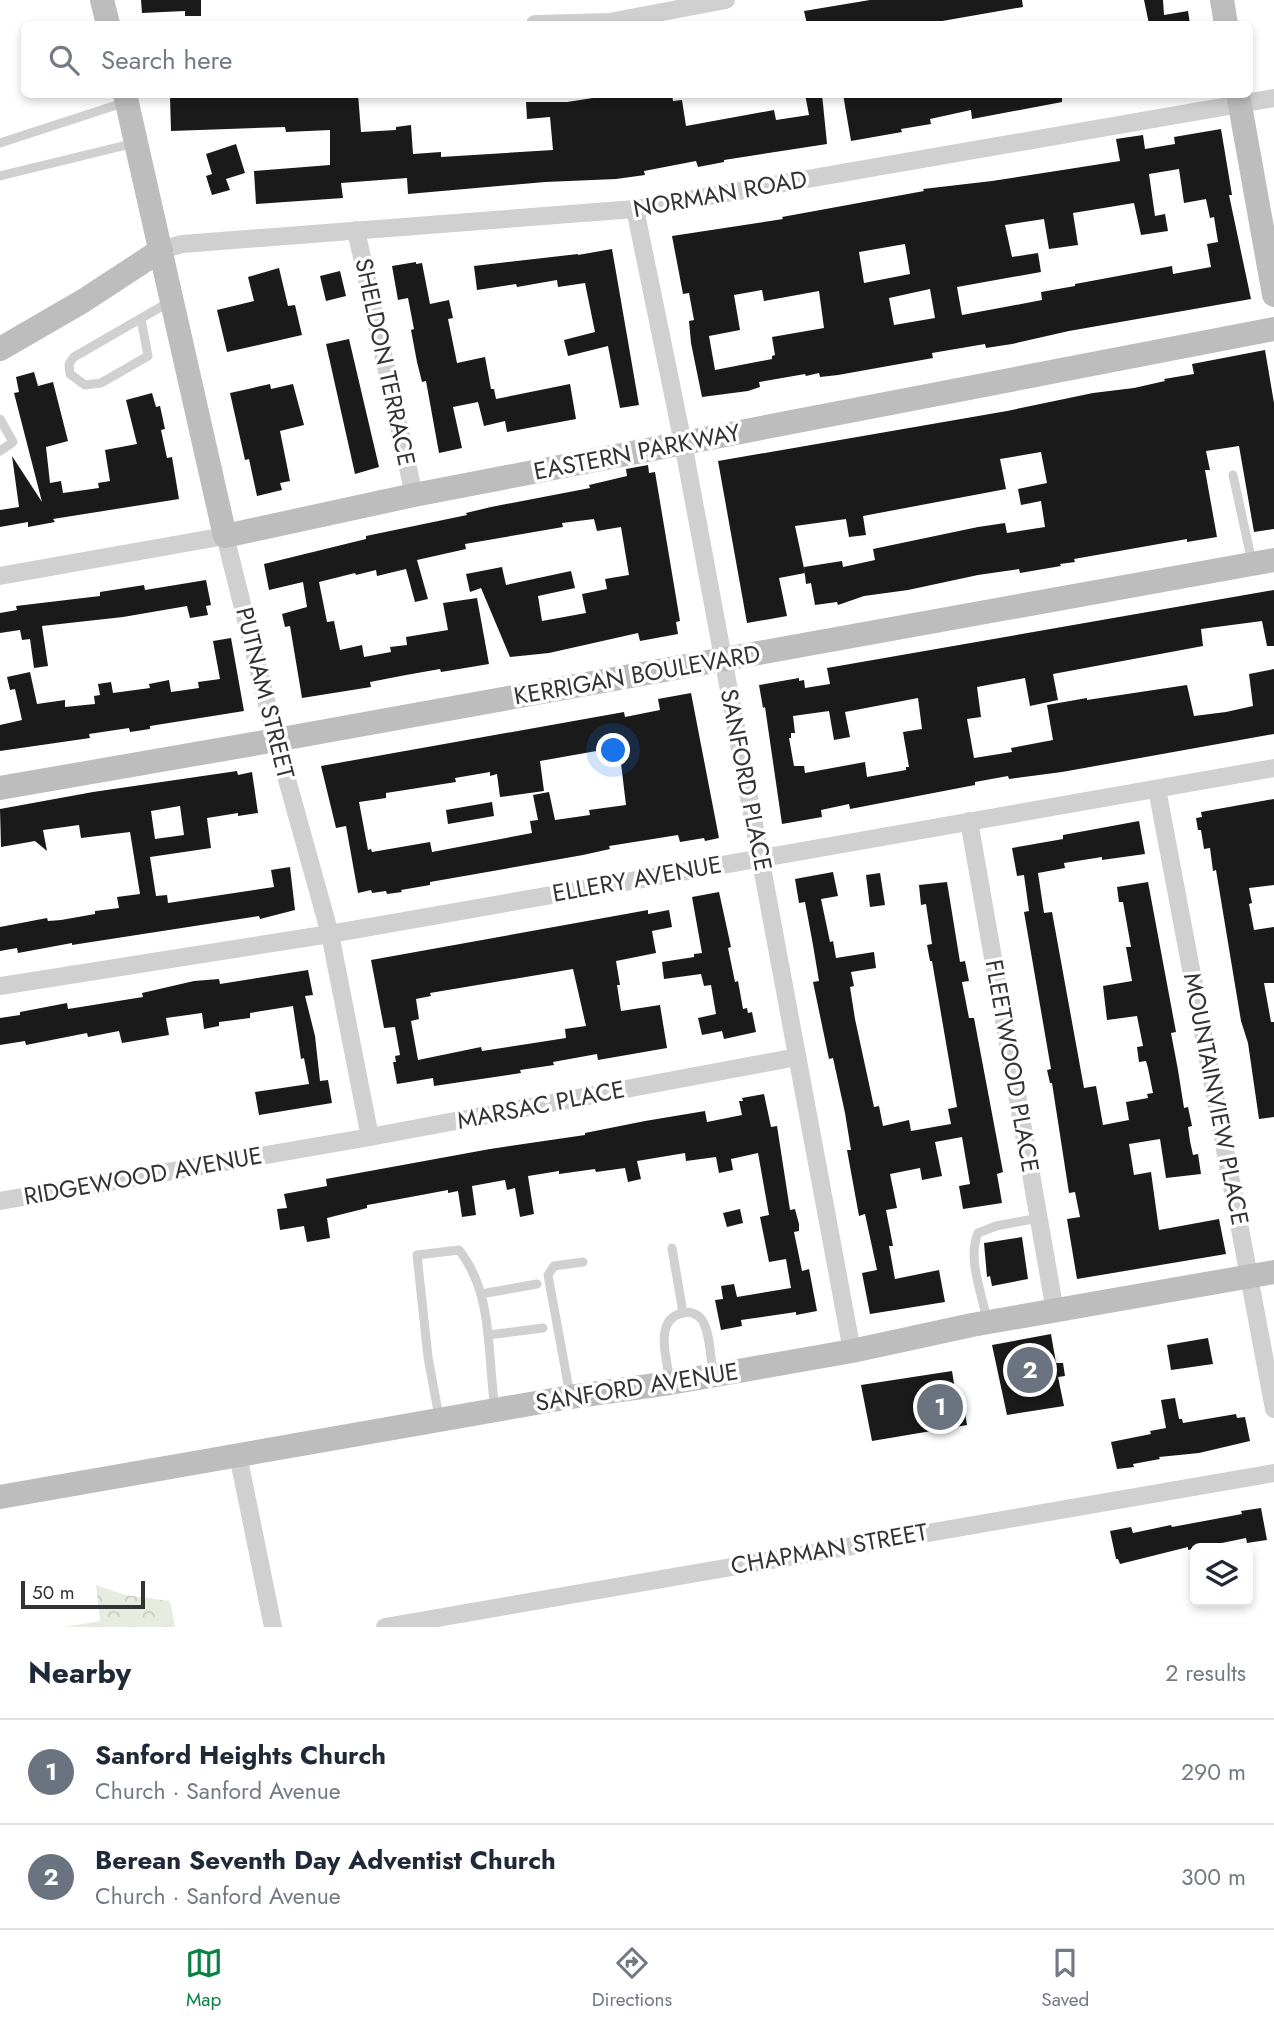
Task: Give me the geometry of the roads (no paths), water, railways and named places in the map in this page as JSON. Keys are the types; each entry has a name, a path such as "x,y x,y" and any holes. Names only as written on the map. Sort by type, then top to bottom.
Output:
{"street":[{"path":"102,0 107,21"},
{"path":"614,21 726,0"},
{"path":"1222,0 1226,21"},
{"name":"PUTNAM STREET","path":"126,98 225,536 276,740 330,934 370,1137"},
{"name":"NORMAN ROAD","path":"161,250 182,244 635,209 1239,100 1274,98"},
{"path":"1239,100 1274,295"},
{"name":"SANFORD PLACE","path":"635,209 683,443 852,1351"},
{"name":"SHELDON TERRACE","path":"356,230 414,495"},
{"path":"0,349 83,301 161,250"},
{"name":"EASTERN PARKWAY","path":"0,576 225,536 414,495 1274,329"},
{"name":"KERRIGAN BOULEVARD","path":"0,788 1263,562"},
{"name":"ELLERY AVENUE","path":"0,986 330,934 1274,768"},
{"name":"MOUNTAINVIEW PLACE","path":"1157,789 1274,1409"},
{"name":"FLEETWOOD PLACE","path":"969,821 1055,1311"},
{"name":"MARSAC PLACE","path":"286,1152 797,1057"},
{"name":"RIDGEWOOD AVENUE","path":"0,1201 286,1152"},
{"name":"SANFORD AVENUE","path":"0,1497 570,1396 852,1351 987,1323 1274,1272"},
{"path":"238,1455 273,1627"},
{"name":"CHAPMAN STREET","path":"385,1627 1274,1473"}],"lane":[{"path":"0,144 126,98"},
{"path":"0,176 136,142"},
{"path":"142,319 148,356 101,383 85,385 70,374 69,364 74,357 173,301"},
{"path":"0,419 13,442 0,451"},
{"path":"1233,475 1263,562"},
{"path":"987,1323 976,1268 974,1243 978,1233 996,1226 1039,1218"},
{"path":"672,1248 683,1313"},
{"path":"439,1420 428,1357 417,1255 459,1251 471,1265 481,1294 488,1335 495,1410"},
{"path":"570,1396 548,1275 554,1266 583,1262"},
{"path":"481,1294 537,1284"},
{"path":"670,1382 663,1332 668,1321 683,1313 690,1312 701,1317 713,1375"},
{"path":"488,1335 542,1328"}],"place":[{"name":"Berean Seventh Day Adventist Church","path":"1030,1370"},
{"name":"Sanford Heights Church","path":"940,1407"}]}
